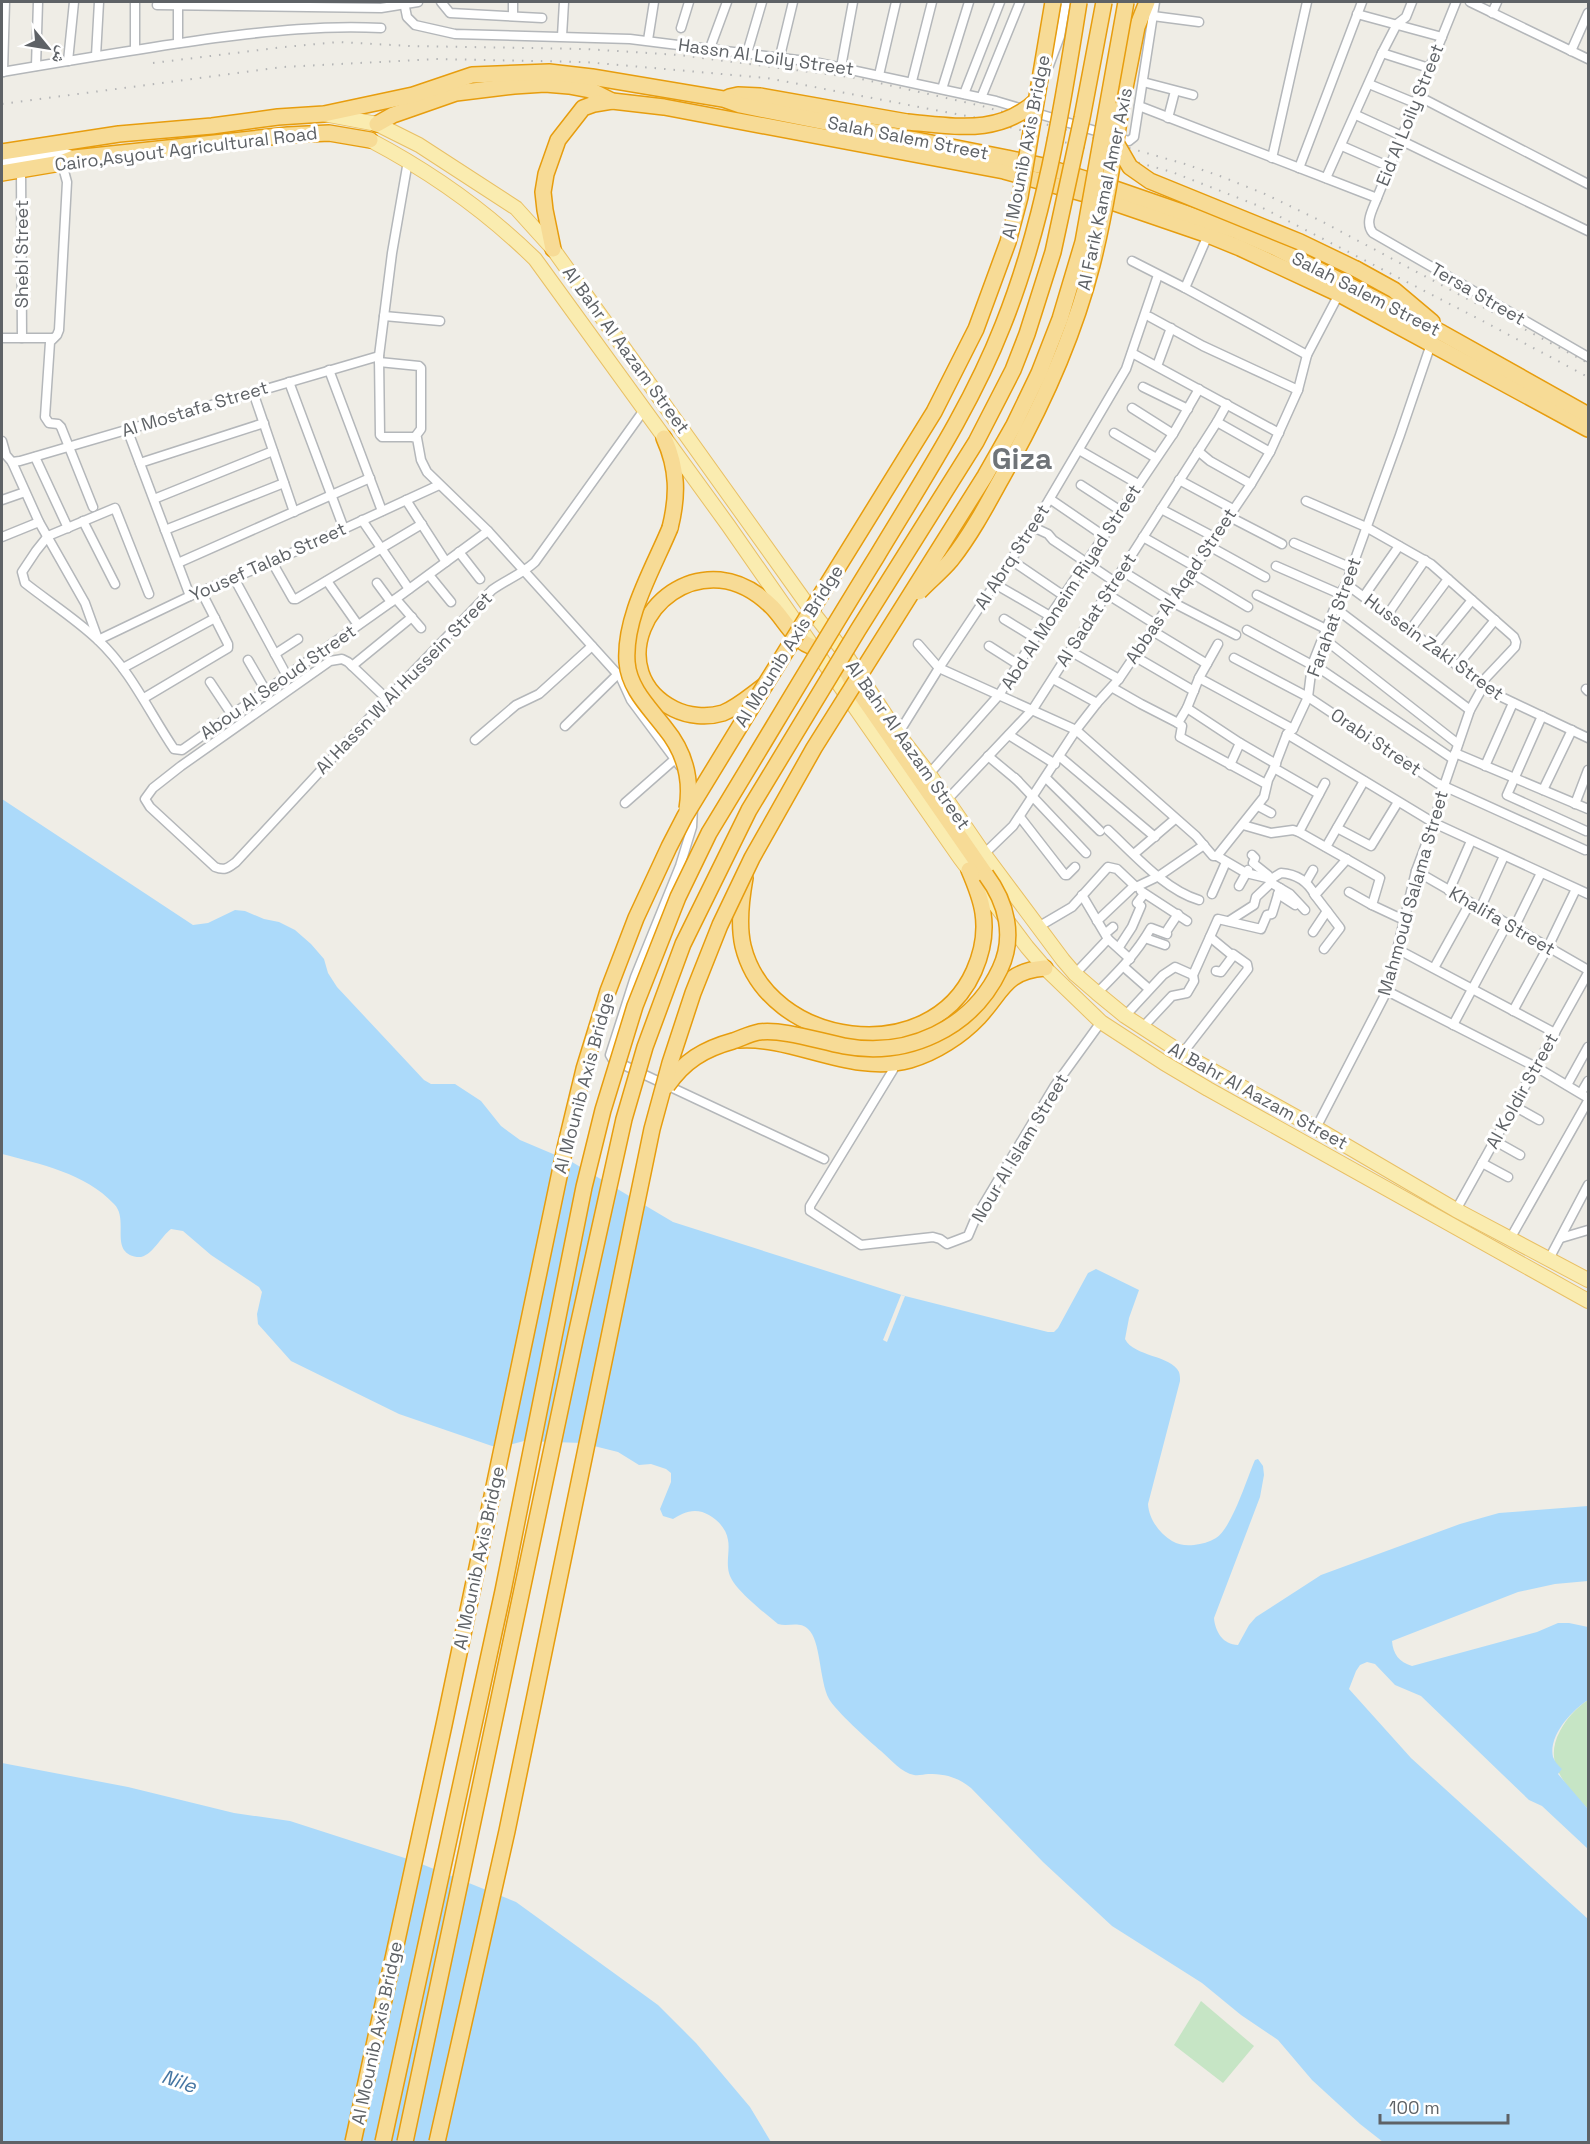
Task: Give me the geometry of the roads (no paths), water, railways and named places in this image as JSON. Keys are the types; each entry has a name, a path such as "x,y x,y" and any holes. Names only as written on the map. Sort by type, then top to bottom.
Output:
{"highway":[{"name":"Al Mounib Axis Bridge","path":"353,2142 574,1109 595,1030 621,954 652,882 685,816 934,412 976,329 1008,242 1020,197 1053,2"},
{"name":"Al Mounib Axis Bridge","path":"383,2142 503,1591 584,1187 603,1110 635,1006 671,915 709,833 934,462 975,390 990,358 1004,324 1030,245 1053,146 1079,2"},
{"path":"405,2142 576,1335 624,1119 645,1047 683,944 749,810 976,442 1013,370 1037,304 1055,242 1104,2"},
{"path":"438,2142 507,1831 660,1099 681,1028 720,925 752,858 814,748 995,459 1014,425 1042,364 1060,319 1083,242 1126,2"},
{"name":"Al Farik Kamal Amer Axis","path":"898,614 950,560 980,515 1029,427 1062,355 1092,265 1137,27 1150,9"},
{"name":"Salah Salem Street","path":"324,114 413,95 472,75 549,72 723,99 740,105 1005,165 1208,235 1244,241 1588,429"},
{"path":"553,249 543,192 551,157 558,140 583,108 594,104 619,101 627,83"},
{"name":"Salah Salem Street","path":"377,124 393,115 456,93 485,88 545,84 590,90 619,101 1005,165 1043,166 1098,183 1244,241 1442,333 1588,415"},
{"path":"723,99 738,95 760,96 907,122 943,125 992,124 1008,121 1026,111 1037,100"},
{"name":"Cairo,Asyout Agricultural Road","path":"2,152 119,134 324,114"},
{"path":"1106,117 1124,158 1137,173 1150,181 1300,242 1356,269 1394,290 1442,333"},
{"name":"Cairo,Asyout Agricultural Road","path":"2,173 65,158 288,135 329,132 370,140"},
{"path":"664,438 671,455 677,492 670,528 632,618 627,641 627,664 640,698 675,741 683,759 688,778 685,816"},
{"path":"765,685 735,707 722,713 708,716 694,715 673,708 656,696 642,674 638,648 644,623 660,601 671,592 697,581 710,579 737,583 749,589 771,606 803,643 814,646"},
{"path":"660,1099 674,1075 695,1056 752,1033 771,1032 878,1050 912,1044 943,1030 964,1015 987,991 1002,964 1008,933 1007,918 999,895 851,680 845,668 844,652"},
{"path":"752,858 745,879 741,922 742,944 756,979 768,995 798,1018 834,1030 876,1035 896,1033 916,1027 934,1018 951,1005 962,992 978,963 984,930 980,896 969,870"},
{"path":"735,1040 763,1041 824,1056 867,1062 888,1063 909,1060 949,1042 978,1017 1010,979 1020,972 1045,968"}],"main road":[{"name":"Al Bahr Al Aazam Street","path":"324,114 377,124 419,145 516,208 541,235 814,614 844,652 898,734 929,774 984,854 1075,974 1125,1016 1182,1054 1316,1128 1456,1210 1588,1280"},
{"name":"Al Bahr Al Aazam Street","path":"370,140 408,161 499,224 535,259 814,646 969,870 1045,968 1101,1022 1164,1064 1588,1301"},
{"path":"2,160 39,155 65,158"},
{"path":"499,224 510,221 516,208"},
{"path":"526,250 531,241 541,235"},
{"path":"728,525 738,522 744,514"},
{"path":"744,550 751,542 760,538"}],"street":[{"path":"5,2 2,72 135,49 255,33 342,26 381,28"},
{"path":"36,66 38,2"},
{"path":"68,61 74,2"},
{"path":"96,56 99,2"},
{"path":"135,2 135,49"},
{"path":"157,5 178,3 381,8 418,2"},
{"path":"441,2 449,13 542,18"},
{"path":"513,2 513,16"},
{"path":"562,36 564,2"},
{"path":"648,40 654,2"},
{"path":"681,28 689,2"},
{"path":"710,48 728,2"},
{"path":"747,52 762,2"},
{"path":"780,56 793,2"},
{"path":"841,67 853,2"},
{"path":"879,75 896,2"},
{"path":"912,81 932,2"},
{"path":"942,89 969,2"},
{"path":"964,94 1000,2"},
{"path":"981,98 1020,2"},
{"path":"1023,110 1051,64 1060,36 1066,2"},
{"path":"1155,2 1150,9 1139,106 1377,198"},
{"path":"1272,158 1308,2"},
{"path":"1299,168 1362,2"},
{"path":"1326,178 1382,53 1397,25 1406,18 1412,2"},
{"name":"Eid Al Loily Street","path":"1369,229 1368,222 1389,166 1456,2"},
{"path":"1470,2 1588,59"},
{"path":"1492,13 1497,2"},
{"path":"178,3 178,43"},
{"name":"Hassn Al Loily Street","path":"405,3 407,17 415,26 455,34 648,40 780,56 912,81 981,98 1129,141 1134,137 1139,106"},
{"path":"1150,9 1199,22"},
{"path":"1571,51 1588,13"},
{"path":"1357,14 1442,37"},
{"path":"1382,53 1430,68"},
{"path":"1143,82 1193,95"},
{"path":"1369,84 1417,99 1588,184"},
{"path":"1168,118 1175,90"},
{"path":"1356,115 1588,231"},
{"path":"1342,146 1389,166"},
{"path":"65,158 67,182 59,330 50,342 45,417 49,423 58,424 61,427 93,507"},
{"path":"408,161 392,253 379,359 380,435 382,437 415,437"},
{"name":"Shebl Street","path":"21,170 22,338"},
{"name":"Tersa Street","path":"1369,229 1588,357"},
{"path":"1185,288 1208,235"},
{"path":"1132,261 1306,355"},
{"name":"Al Abrq Street","path":"898,734 1033,527 1126,369 1158,275"},
{"name":"Abbas Al Aqad Street","path":"984,854 1020,818 1076,730 1097,703 1113,688 1251,484 1270,452 1298,390 1306,355 1339,294"},
{"path":"384,316 440,321"},
{"path":"1150,317 1203,346 1298,390"},
{"path":"1157,366 1171,328"},
{"path":"2,338 53,338"},
{"name":"Farahat Street","path":"1216,856 1264,797 1266,784 1308,697 1313,665 1326,628 1346,584 1431,344"},
{"path":"1132,353 1279,433"},
{"path":"379,359 421,368 421,429 415,437"},
{"name":"Al Mostafa Street","path":"12,462 289,381 379,359"},
{"path":"329,370 382,511"},
{"path":"289,381 344,529"},
{"path":"1143,387 1188,409"},
{"name":"Abd Al Moneim Riyad Street","path":"929,774 999,695 1173,434 1199,389"},
{"path":"253,392 294,512"},
{"name":"Al Sadat Street","path":"946,801 1033,710 1227,404"},
{"path":"1132,408 1173,434"},
{"name":"Al Hassn W Al Hussein Street","path":"352,666 342,659 330,661 181,766 147,794 145,799 150,807 215,867 222,870 236,862 492,590 509,578 523,572 535,562 644,410"},
{"path":"1217,422 1270,452"},
{"path":"140,463 264,423"},
{"path":"127,429 190,596"},
{"path":"1114,433 1156,458"},
{"path":"415,437 423,466 439,485 488,531 618,674 631,700 675,759 690,791 693,809 692,827 680,867 635,977 610,1055 613,1060 824,1159"},
{"path":"2,441 6,455 12,462 39,522 85,603 98,640"},
{"path":"1079,450 1138,484"},
{"path":"154,500 273,451"},
{"path":"1198,451 1210,461 1251,484"},
{"path":"35,457 68,528"},
{"path":"178,563 370,478"},
{"path":"1179,480 1282,544"},
{"path":"165,530 284,483"},
{"path":"1081,484 1120,511"},
{"name":"Yousef Talab Street","path":"98,640 201,591 272,562 439,485"},
{"path":"2,500 25,492"},
{"path":"1050,499 1104,536"},
{"path":"406,500 446,562"},
{"path":"1306,501 1366,527 1425,560 1495,620 1457,666"},
{"path":"98,640 23,580 22,572 48,536 115,508 149,594"},
{"path":"1161,509 1216,538"},
{"path":"362,520 409,589"},
{"path":"83,521 115,584"},
{"path":"2,537 39,522"},
{"path":"272,562 295,599 422,524"},
{"path":"1033,527 1048,534 1085,563 1115,582"},
{"name":"Abou Al Seoud Street","path":"98,640 123,668 144,698 174,749 182,750 488,531"},
{"path":"1143,537 1248,607"},
{"path":"1294,543 1347,566 1352,565"},
{"path":"1209,546 1265,577"},
{"path":"1364,596 1399,546"},
{"path":"459,552 480,579"},
{"path":"1011,560 1064,596"},
{"path":"1388,614 1425,560"},
{"path":"1276,566 1340,594"},
{"path":"1122,571 1172,602 1236,635"},
{"path":"429,575 452,602"},
{"path":"234,578 287,676"},
{"path":"1410,630 1448,579"},
{"path":"327,581 358,626"},
{"path":"377,583 421,628"},
{"path":"995,584 1050,616"},
{"name":"Hussein Zaki Street","path":"1346,584 1483,684 1487,690 1588,738"},
{"path":"144,698 228,647 201,591"},
{"path":"1107,594 1207,664"},
{"path":"1257,595 1326,628"},
{"path":"1433,648 1472,600"},
{"path":"1335,608 1470,710"},
{"path":"387,699 352,666 412,617"},
{"path":"123,668 214,618"},
{"path":"1004,619 1035,638"},
{"name":"Mahmoud Salama Street","path":"1316,1128 1387,991 1416,872 1470,710 1483,684 1515,647 1515,638 1495,620"},
{"path":"1247,630 1313,665 1454,756 1485,766 1588,809"},
{"path":"1323,638 1458,744"},
{"path":"275,654 298,639"},
{"path":"918,644 939,668 1076,730 1204,845 1213,856 1246,873 1272,880"},
{"path":"1178,723 1218,644"},
{"path":"476,740 516,705 539,694 592,646"},
{"path":"989,646 1019,664"},
{"path":"1070,651 1119,679"},
{"path":"1134,656 1194,691"},
{"name":"Orabi Street","path":"1234,658 1308,697 1444,786 1585,850"},
{"path":"248,660 266,691"},
{"path":"565,726 618,674"},
{"path":"1199,678 1290,731 1364,781 1434,823 1588,894"},
{"path":"1053,679 1097,703"},
{"path":"210,682 232,715"},
{"path":"1113,688 1178,723 1182,726 1180,738 1209,756 1266,784"},
{"path":"1485,766 1513,703"},
{"path":"1187,708 1319,794"},
{"path":"1542,716 1508,796 1586,831"},
{"path":"1543,790 1572,730"},
{"path":"1009,735 1057,760 1155,837"},
{"path":"1230,765 1240,743"},
{"path":"988,756 1034,796 1086,853"},
{"path":"625,803 675,759"},
{"path":"1575,804 1588,770"},
{"path":"1046,778 1176,891 1199,900"},
{"path":"1326,848 1364,781"},
{"path":"1299,832 1325,783"},
{"path":"1337,828 1371,846 1398,802"},
{"path":"1258,806 1271,813"},
{"path":"1020,818 1065,875 1068,875 1075,867"},
{"path":"1134,854 1175,819"},
{"path":"1243,825 1271,833 1293,830 1299,832 1381,879 1372,905"},
{"path":"1449,891 1471,841"},
{"path":"1097,921 1135,886 1159,876 1204,845"},
{"path":"1480,909 1504,856"},
{"path":"1239,886 1252,858 1279,891 1295,905"},
{"path":"1314,894 1317,894 1347,859"},
{"path":"1212,894 1226,862"},
{"path":"1038,927 1072,907 1104,871 1112,866 1144,894 1187,921"},
{"path":"1305,882 1313,870"},
{"name":"Khalifa Street","path":"1416,872 1588,971"},
{"path":"1229,921 1254,905 1257,897 1272,880 1282,873 1294,876 1305,882 1340,928 1324,949"},
{"path":"1453,1025 1541,873"},
{"path":"1513,1011 1576,889"},
{"path":"1279,891 1298,901 1305,910"},
{"path":"1142,1028 1172,996 1187,994 1194,981 1193,975 1198,957 1218,919 1261,929 1267,915 1272,915 1279,891"},
{"path":"1349,892 1404,920"},
{"path":"1119,947 1132,927 1141,906 1137,903 1144,894"},
{"path":"1082,895 1097,921 1130,959"},
{"path":"1434,968 1470,903"},
{"path":"1313,932 1327,911"},
{"path":"1096,993 1124,967 1150,928 1168,932 1178,914"},
{"path":"1075,974 1109,933"},
{"path":"1182,1054 1248,969 1247,963 1210,937"},
{"path":"1145,938 1165,945"},
{"path":"1397,949 1555,1033"},
{"path":"1215,971 1222,970 1233,954"},
{"path":"1124,967 1149,989"},
{"path":"1125,1016 1163,975 1175,967 1193,975"},
{"name":"Al Koldir Street","path":"1456,1210 1588,971"},
{"path":"1387,991 1536,1067 1586,1098"},
{"name":"Nour Al Islam Street","path":"893,1070 810,1206 810,1211 861,1245 933,1237 947,1244 968,1236 976,1217 1054,1087 1101,1022"},
{"path":"1567,1085 1588,1047"},
{"path":"1510,1239 1586,1098 1588,1081"},
{"path":"1514,1106 1539,1120"},
{"path":"1495,1141 1520,1155"},
{"path":"1482,1163 1508,1178"},
{"path":"1549,1259 1588,1185"},
{"path":"1561,1238 1588,1230"}],"water":[{"path":"2,799 193,925 208,923 235,910 279,922 295,930 324,959 328,973 337,987 424,1080 431,1084 455,1084 481,1101 501,1126 520,1140 572,1162 673,1222 905,1296 1048,1332 1054,1332 1058,1328 1088,1273 1096,1269 1139,1290 1129,1318 1125,1339 1136,1349 1175,1366 1180,1376 1148,1504 1150,1515 1159,1530 1167,1538 1183,1545 1200,1544 1216,1538 1222,1533 1233,1514 1255,1460 1258,1459 1263,1466 1264,1475 1260,1497 1214,1618 1218,1632 1228,1643 1238,1645 1256,1617 1321,1575 1460,1524 1499,1513 1588,1506 1588,1581 1555,1584 1518,1592 1392,1641 1398,1657 1412,1666 1537,1632 1558,1623 1588,1627 1588,1700 1563,1724 1552,1749 1554,1759 1562,1769 1558,1774 1588,1809 1588,1849 1542,1806 1529,1800 1421,1696 1395,1685 1375,1664 1367,1662 1360,1665 1349,1689 1411,1758 1588,1919 1588,2142 1383,2142 1312,2080 1278,2040 1241,2015 1202,1983 1112,1926 1043,1862 971,1788 961,1781 946,1776 916,1775 905,1772 861,1733 829,1699 823,1682 818,1651 808,1629 801,1625 778,1624 750,1600 732,1579 728,1569 727,1534 720,1524 706,1513 695,1511 673,1519 663,1516 660,1509 671,1482 671,1473 666,1469 651,1464 639,1465 618,1452 582,1443 524,1441 502,1447 492,1446 399,1414 291,1361 258,1324 257,1314 262,1292 259,1287 211,1255 183,1231 171,1229 151,1251 142,1257 128,1254 121,1242 118,1211 102,1193 76,1177 61,1171 2,1154"},
{"name":"Nile","path":"2,1763 128,1787 234,1813 290,1821 414,1861 516,1902 658,2005 696,2043 750,2107 771,2142 2,2142"}],"railway":[{"path":"153,63 338,42 410,46 586,49 679,55 857,78 982,106 1220,176 1265,194 1321,221 1588,363"},
{"path":"2,104 283,67 436,59 585,62 767,78 977,118 1172,172 1259,206 1588,377"}],"district":[{"name":"Giza","path":"1022,459"}]}
